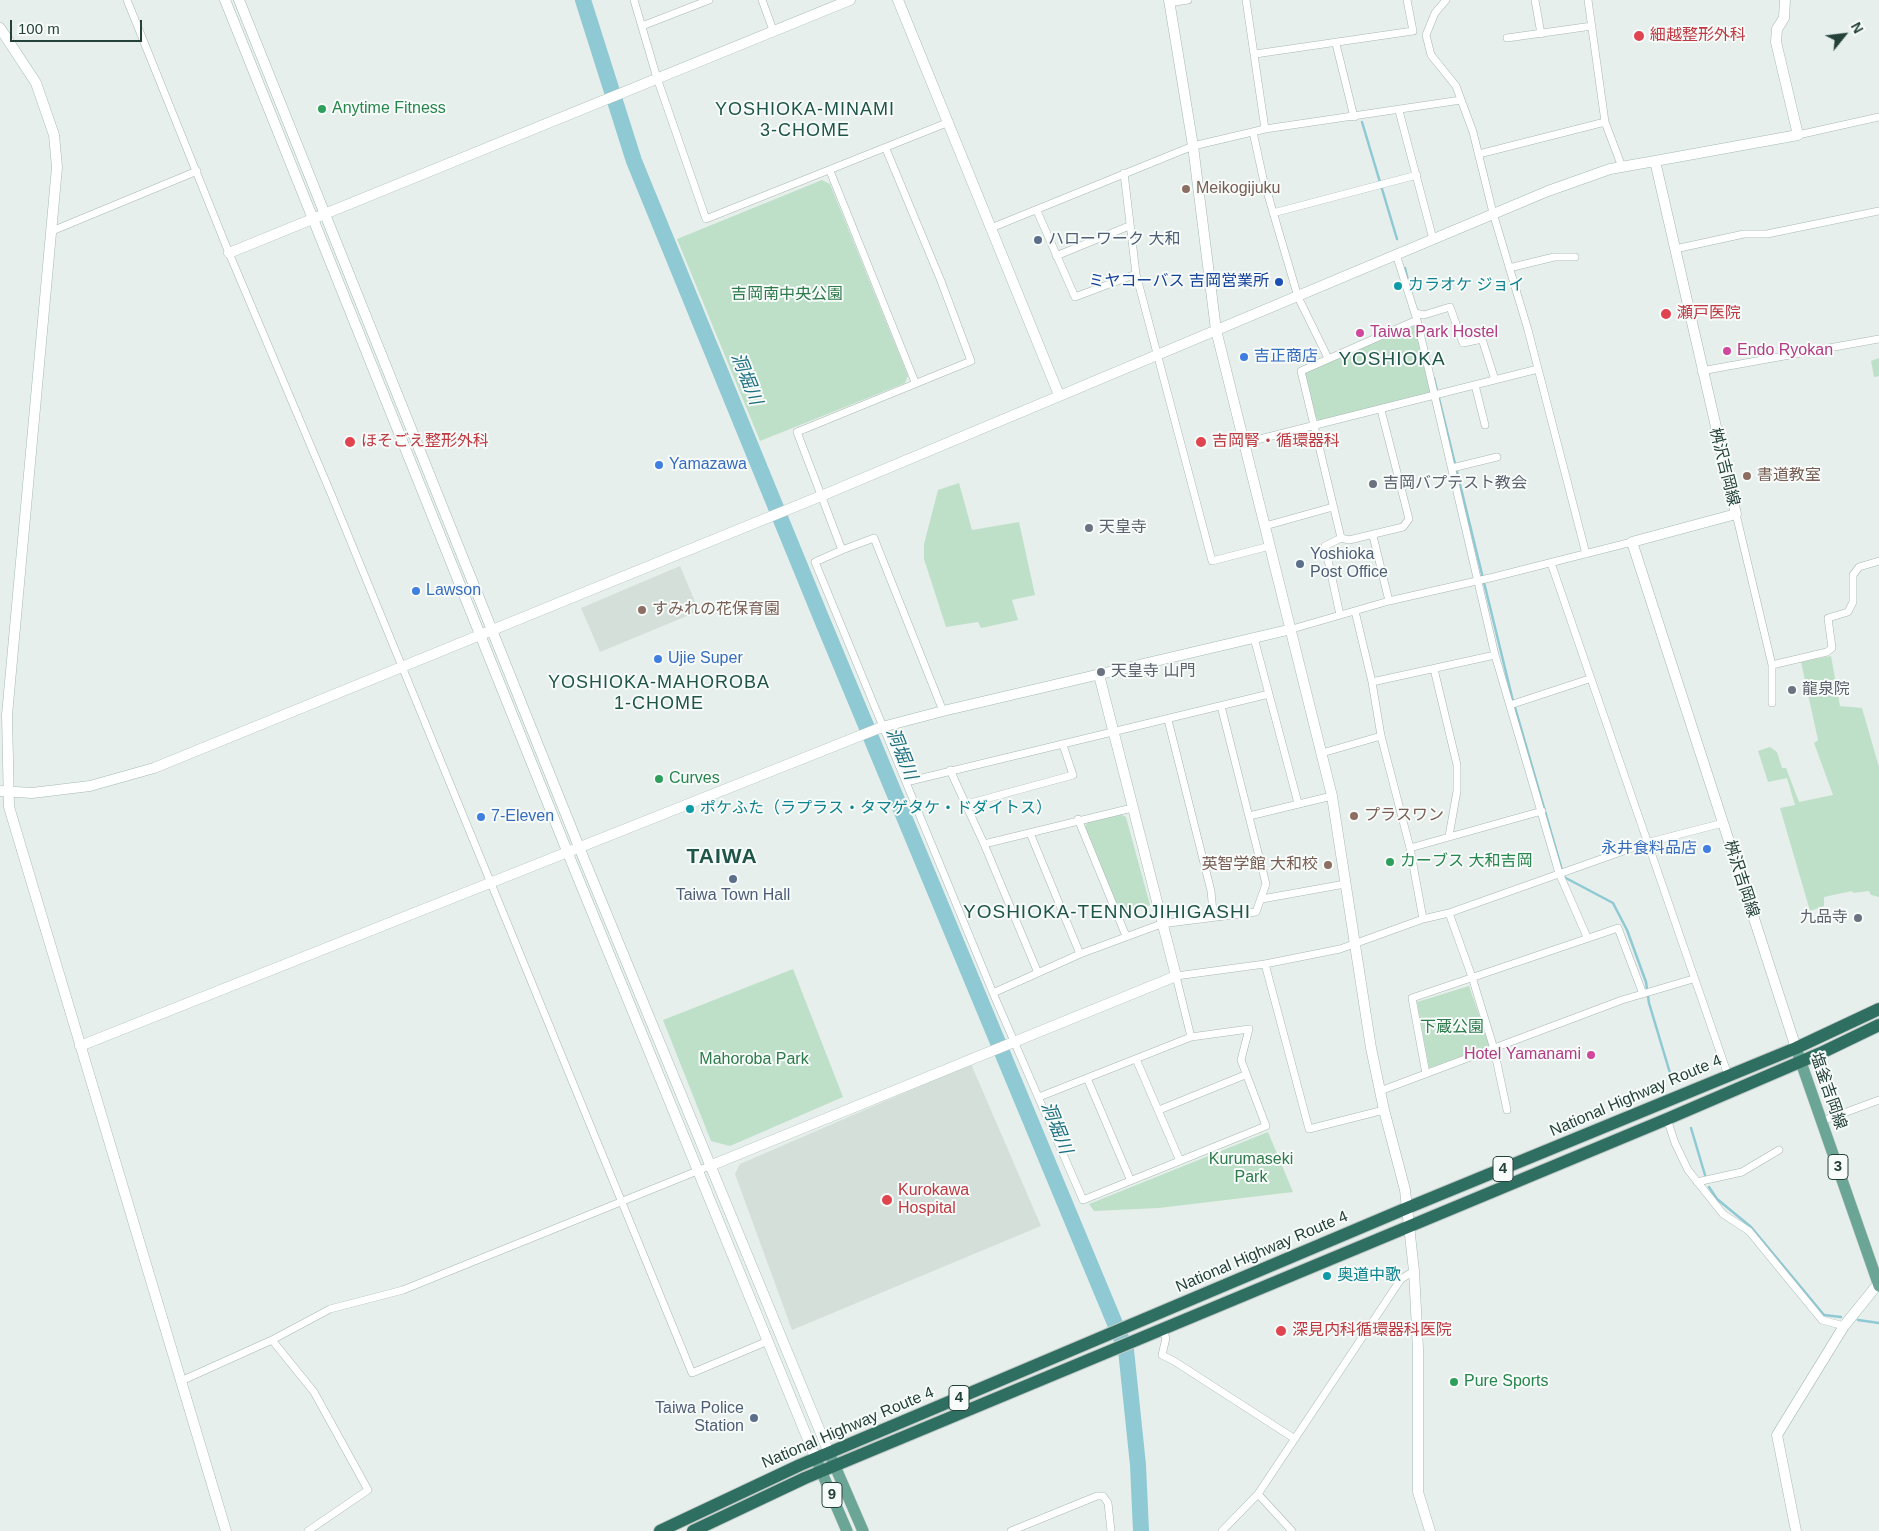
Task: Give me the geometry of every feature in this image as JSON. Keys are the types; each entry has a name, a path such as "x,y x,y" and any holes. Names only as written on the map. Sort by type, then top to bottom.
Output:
{"highway":[{"name":"National Highway Route 4","path":"660,1531 816,1458 1407,1208 1796,1048 1879,1008"},
{"name":"National Highway Route 4","path":"693,1531 822,1471 1105,1351 1666,1118 1801,1061 1879,1025"}],"main road":[{"name":"塩釜吉岡線","path":"1796,1048 1879,1285"},
{"name":"9","path":"829,1453 863,1531"},
{"name":"9","path":"816,1458 847,1531"}],"street":[{"path":"127,0 229,253 403,667 692,1372 768,1341"},
{"path":"224,0 567,851 816,1458"},
{"path":"239,0 579,847 712,1165 829,1453"},
{"path":"634,0 657,78 706,219 886,149 949,122"},
{"path":"642,26 698,2 709,0"},
{"path":"762,0 773,30"},
{"path":"229,253 850,0"},
{"path":"898,0 1059,395"},
{"path":"1188,0 1169,2 1193,146 1216,330 1292,629 1332,796 1371,1048 1384,1110 1405,1190 1414,1271 1418,1349 1418,1492 1430,1531"},
{"path":"1246,0 1265,129"},
{"path":"1407,0 1413,31"},
{"path":"1446,0 1436,13 1426,36 1431,55 1456,86 1479,154 1493,213 1538,369 1586,554"},
{"path":"1534,0 1541,34"},
{"path":"1588,0 1605,122 1622,167"},
{"path":"1785,0 1784,18 1776,29 1776,42 1798,135"},
{"path":"1507,38 1592,26"},
{"path":"0,28 36,83 52,127 57,166 7,715 4,791 226,1531"},
{"path":"1255,54 1336,44 1413,31 1426,36"},
{"path":"1336,44 1354,117"},
{"path":"991,228 1037,211 1124,172 1193,146 1265,129 1399,111 1461,100"},
{"path":"1399,111 1433,239"},
{"path":"4,791 32,793 90,786 122,778 213,745 821,496 1059,395 1298,297 1493,213 1586,176 1622,167 1798,135 1879,117"},
{"path":"1479,154 1605,122"},
{"path":"1253,132 1273,213 1298,297 1328,358"},
{"path":"842,550 797,432 915,382 971,361 941,281 886,149"},
{"name":"桝沢吉岡線","path":"1655,162 1701,371 1736,514 1632,542 1796,1048"},
{"path":"52,231 197,171"},
{"path":"830,171 915,382"},
{"path":"1124,172 1128,226 1136,274 1212,560 1270,546"},
{"path":"1273,213 1417,175"},
{"path":"1037,211 1075,297 1136,274"},
{"path":"1675,249 1744,234 1767,234 1879,211"},
{"path":"1056,256 1128,226"},
{"path":"1396,254 1416,316 1436,396 1480,580 1495,655 1559,873 1586,937"},
{"path":"1509,268 1554,257 1575,257"},
{"path":"1341,538 1301,371 1416,316 1450,307 1463,343 1482,339 1495,380"},
{"path":"1701,371 1879,339"},
{"path":"1244,443 1538,369"},
{"path":"1475,385 1485,425"},
{"path":"1340,615 1325,546 1341,538 1349,540 1373,536 1403,527 1409,519 1381,410"},
{"path":"1452,468 1497,457"},
{"path":"1265,526 1333,507"},
{"path":"1736,514 1772,665 1772,703"},
{"path":"1373,536 1389,601"},
{"path":"943,711 874,538 815,562 878,729 906,782 992,993 1039,1097 1082,1200 1266,1126 1245,1075 1241,1060 1249,1029 1191,1037 1039,1097"},
{"path":"80,1046 878,729 943,711 1292,629 1389,601 1632,542"},
{"path":"1772,665 1827,652 1832,648 1828,618 1848,612 1853,602 1853,575 1859,567 1879,561"},
{"path":"1551,563 1589,679 1728,1076"},
{"path":"1355,611 1372,682 1381,736 1410,848 1423,919"},
{"path":"1254,638 1298,804"},
{"path":"1372,682 1495,655"},
{"path":"1434,669 1457,765 1457,791 1449,836"},
{"path":"1099,675 1191,1037"},
{"path":"1510,705 1589,679"},
{"path":"906,782 1269,694"},
{"path":"992,993 1080,954 1162,924 1256,912 1266,884 1221,706"},
{"path":"1168,720 1211,891 1213,912 1210,917"},
{"path":"1322,753 1381,736"},
{"path":"966,804 1073,775 1063,744"},
{"path":"950,770 984,844 1038,973"},
{"path":"1249,816 1332,796"},
{"path":"984,844 1132,808"},
{"path":"1410,848 1542,811"},
{"path":"1078,820 1126,936"},
{"path":"181,1381 272,1340 330,1309 403,1290 1176,976 1265,964 1340,949 1423,919 1449,914 1646,843 1722,823"},
{"path":"1030,833 1080,954"},
{"path":"1262,898 1345,884"},
{"path":"1449,914 1472,977 1494,1049 1508,1110"},
{"path":"1426,1074 1412,998 1586,937 1618,928 1643,994"},
{"path":"1265,964 1309,1129 1384,1110"},
{"path":"1380,1091 1622,1000 1693,978"},
{"path":"1136,1059 1180,1161"},
{"path":"1159,1110 1245,1075"},
{"path":"1087,1078 1130,1180"},
{"path":"1822,1121 1879,1100"},
{"path":"1666,1118 1675,1143 1697,1182 1723,1214 1749,1231 1822,1320 1844,1326"},
{"path":"1697,1182 1742,1172 1780,1150"},
{"path":"1222,1531 1258,1494 1401,1279 1414,1271"},
{"path":"1796,1531 1777,1435 1844,1326 1879,1285"},
{"path":"1162,1328 1166,1338 1162,1356 1174,1361 1295,1439"},
{"path":"272,1340 314,1392 368,1490 308,1531"},
{"path":"1258,1494 1292,1531"},
{"path":"1011,1531 1097,1496 1103,1496 1108,1503 1111,1531"}],"shaded area":[{"path":"680,566 699,611 600,652 581,608"},
{"name":"Kurokawa Hospital","path":"971,1064 1041,1226 792,1330 735,1174 740,1164"}],"green space":[{"name":"吉岡南中央公園","path":"822,180 830,184 908,376 905,383 760,441 677,239"},
{"path":"1416,323 1434,393 1320,421 1314,417 1304,373"},
{"path":"1879,358 1879,376 1874,377 1871,361"},
{"path":"959,483 972,530 1019,522 1035,595 1012,600 1018,620 981,628 978,622 946,627 924,559 924,544 938,490"},
{"path":"1831,656 1840,706 1862,708 1879,767 1879,897 1871,895 1869,891 1853,893 1852,891 1824,897 1824,906 1810,911 1780,808 1795,805 1787,778 1768,782 1758,751 1770,747 1777,752 1782,768 1786,768 1799,802 1833,795 1814,743 1818,740 1801,662"},
{"path":"1120,814 1126,817 1150,905 1122,916 1084,829 1087,822"},
{"name":"Mahoroba Park","path":"793,969 843,1097 730,1146 711,1141 663,1020"},
{"name":"下蔵公園","path":"1469,986 1490,1047 1429,1068 1417,1002"},
{"name":"Kurumaseki Park","path":"1268,1132 1293,1192 1159,1208 1094,1211 1089,1204"}],"waterway":[{"name":"洞堀川","path":"583,0 634,161 820,615 1126,1350 1138,1465 1141,1531"},
{"path":"1362,122 1397,239"},
{"path":"1405,268 1410,289"},
{"path":"1434,378 1512,697 1564,877 1613,903 1627,930 1646,982 1649,1003 1673,1083"},
{"path":"1691,1128 1705,1175"},
{"path":"1709,1187 1717,1199 1751,1227 1824,1315 1841,1317"},
{"path":"1858,1320 1879,1323"}],"place":[{"name":"細越整形外科","path":"1639,36"},
{"name":"Anytime Fitness","path":"322,109"},
{"name":"Meikogijuku","path":"1186,189"},
{"name":"ハローワーク 大和","path":"1038,240"},
{"name":"ミヤコーバス 吉岡営業所","path":"1279,282"},
{"name":"カラオケ ジョイ","path":"1398,286"},
{"name":"瀬戸医院","path":"1666,314"},
{"name":"Taiwa Park Hostel","path":"1360,333"},
{"name":"Endo Ryokan","path":"1727,351"},
{"name":"吉正商店","path":"1244,357"},
{"name":"ほそごえ整形外科","path":"350,442"},
{"name":"吉岡腎・循環器科","path":"1201,442"},
{"name":"Yamazawa","path":"659,465"},
{"name":"書道教室","path":"1747,476"},
{"name":"吉岡バプテスト教会","path":"1373,484"},
{"name":"天皇寺","path":"1089,528"},
{"name":"Yoshioka Post Office","path":"1300,564"},
{"name":"Lawson","path":"416,591"},
{"name":"すみれの花保育園","path":"642,610"},
{"name":"Ujie Super","path":"658,659"},
{"name":"天皇寺 山門","path":"1101,672"},
{"name":"龍泉院","path":"1792,690"},
{"name":"Curves","path":"659,779"},
{"name":"ポケふた（ラプラス・タマゲタケ・ドダイトス）","path":"690,809"},
{"name":"プラスワン","path":"1354,816"},
{"name":"7-Eleven","path":"481,817"},
{"name":"永井食料品店","path":"1707,849"},
{"name":"カーブス 大和吉岡","path":"1390,862"},
{"name":"英智学館 大和校","path":"1328,865"},
{"name":"Taiwa Town Hall","path":"733,879"},
{"name":"九品寺","path":"1858,918"},
{"name":"Hotel Yamanami","path":"1591,1055"},
{"name":"Kurokawa Hospital","path":"887,1200"},
{"name":"奥道中歌","path":"1327,1276"},
{"name":"深見内科循環器科医院","path":"1281,1331"},
{"name":"Pure Sports","path":"1454,1382"},
{"name":"Taiwa Police Station","path":"754,1418"}],"district":[{"name":"YOSHIOKA-MINAMI 3-CHOME","path":"805,120"},
{"name":"YOSHIOKA","path":"1392,360"},
{"name":"YOSHIOKA-MAHOROBA 1-CHOME","path":"659,693"},
{"name":"TAIWA","path":"722,857"},
{"name":"YOSHIOKA-TENNOJIHIGASHI","path":"1107,913"}]}
